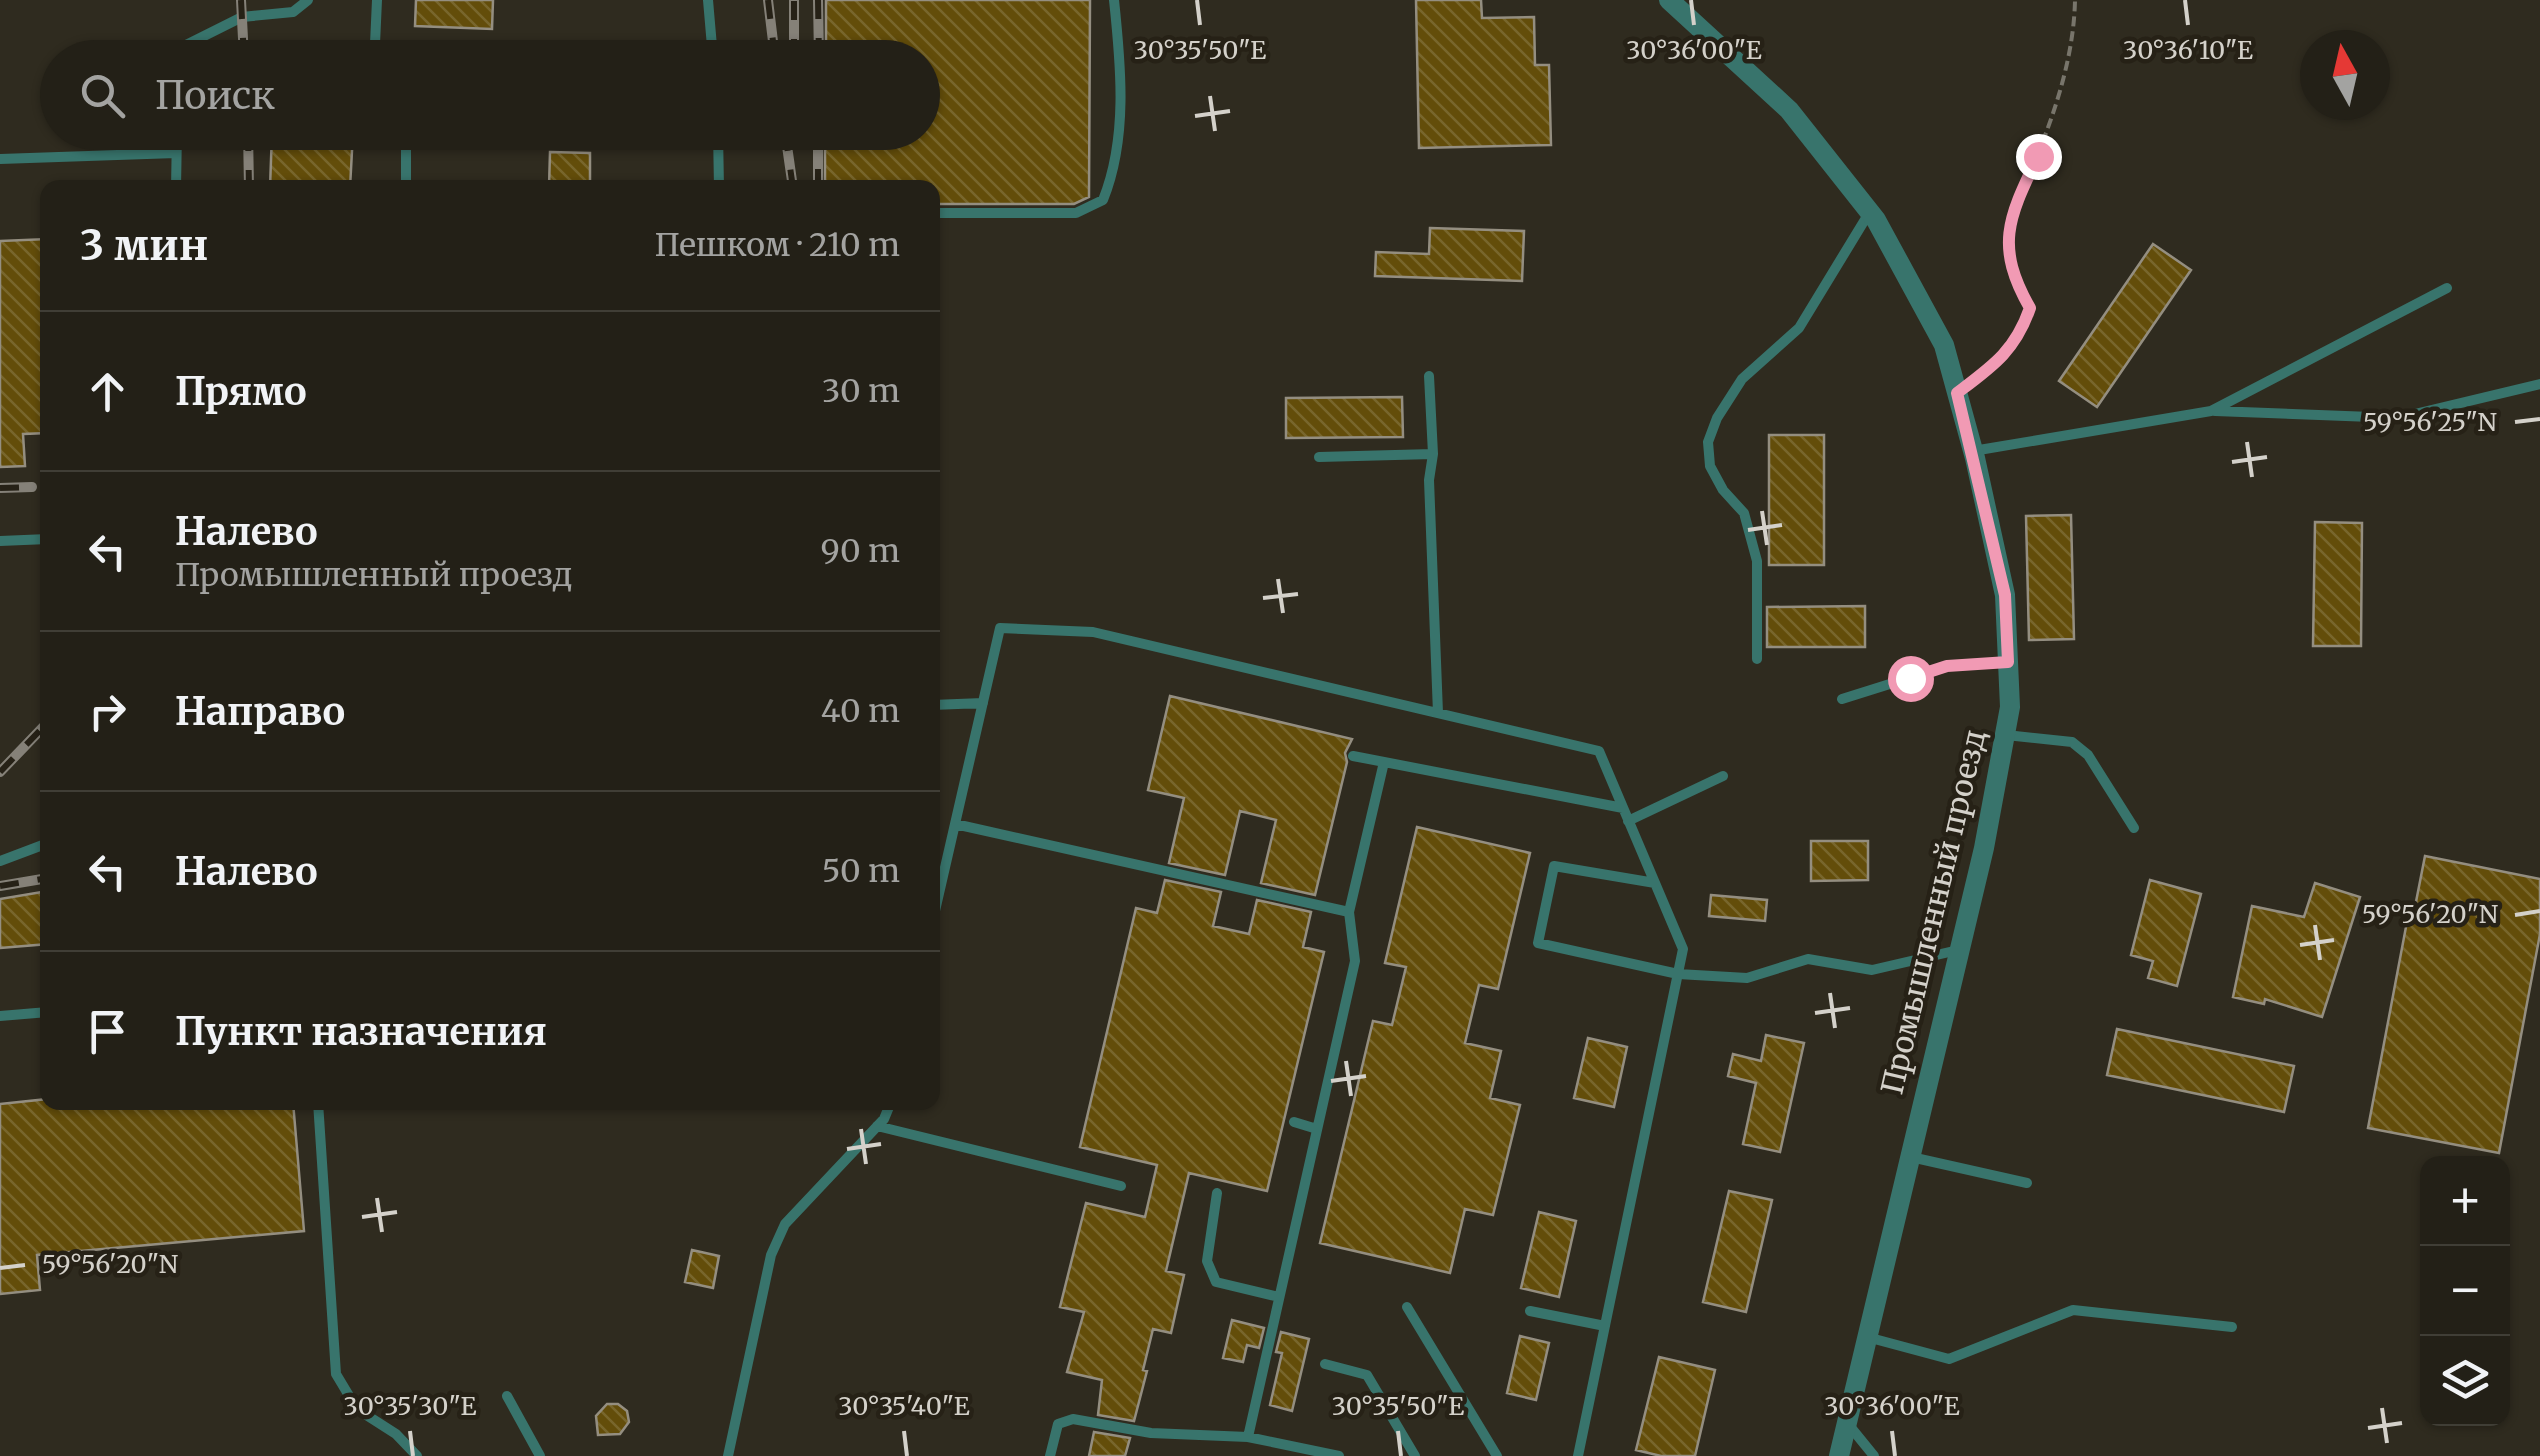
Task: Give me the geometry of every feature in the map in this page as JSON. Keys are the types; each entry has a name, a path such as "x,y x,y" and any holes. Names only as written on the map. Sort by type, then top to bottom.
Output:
{"street":[{"name":"Промышленный проезд","path":"1669,0 1789,110 1870,212 1944,344 2005,595 2010,707 1984,848 1839,1456"}],"lane":[{"path":"198,40 242,18 293,12 308,0"},
{"path":"376,0 376,40"},
{"path":"708,0 711,40"},
{"path":"940,212 1076,214 1102,200 1114,171 1122,72 1114,0"},
{"path":"176,150 176,180"},
{"path":"406,150 406,180"},
{"path":"718,150 719,180"},
{"path":"0,159 176,154"},
{"path":"1756,659 1757,561 1744,513 1723,490 1710,466 1708,442 1717,418 1742,379 1799,328 1870,212"},
{"path":"2212,411 2447,288"},
{"path":"1428,376 1438,713"},
{"path":"1973,451 2212,411 2398,418 2540,384"},
{"path":"1318,456 1433,454"},
{"path":"0,541 40,539"},
{"path":"940,889 1000,628 1093,632 1598,751 1684,948 1578,1456"},
{"path":"1842,699 1947,666 2008,662"},
{"path":"940,705 983,702"},
{"path":"2005,735 2072,742 2088,755 2134,828"},
{"path":"1353,756 1623,808"},
{"path":"1248,1436 1356,961 1350,912 1384,762"},
{"path":"1628,820 1723,776"},
{"path":"955,824 1350,912"},
{"path":"0,862 40,846"},
{"path":"1655,883 1554,866 1538,943 1678,974 1746,978 1808,959 1872,970 1958,950"},
{"path":"0,1016 40,1013"},
{"path":"319,1110 336,1374 357,1409 396,1434 418,1456"},
{"path":"728,1456 771,1255 778,1239 785,1224 877,1126 886,1110"},
{"path":"1294,1122 1317,1129"},
{"path":"877,1126 1121,1186"},
{"path":"1910,1157 2027,1184"},
{"path":"1217,1193 1207,1261 1216,1282 1279,1297"},
{"path":"1407,1307 1497,1456"},
{"path":"1867,1337 1949,1359 2073,1310 2232,1327"},
{"path":"1530,1311 1605,1326"},
{"path":"1325,1364 1367,1375 1415,1456"},
{"path":"506,1396 540,1456"},
{"path":"1050,1456 1058,1424 1074,1418 1151,1433 1248,1436 1339,1456"},
{"path":"1847,1424 1874,1456"}],"path":[{"path":"1957,393 2001,360 2021,333 2030,308 2012,277 2009,232 2014,207 2038,156 2060,89 2074,32 2076,0"}],"building":[{"path":"416,0 493,0 492,29 415,26"},
{"path":"826,0 1090,0 1089,197 1074,204 940,204 940,180 825,180 825,150 940,150 940,40 826,40"},
{"path":"1416,0 1481,0 1482,18 1534,17 1535,65 1549,65 1551,145 1419,148"},
{"path":"271,150 352,150 350,180 270,180"},
{"path":"550,152 590,153 590,180 549,180"},
{"path":"1430,228 1524,231 1522,281 1375,276 1376,252 1429,254"},
{"path":"40,239 40,433 23,434 25,466 0,467 0,241"},
{"path":"2153,244 2191,270 2097,407 2059,381"},
{"path":"1402,397 1403,437 1286,438 1286,398"},
{"path":"1769,435 1824,435 1824,565 1769,565"},
{"path":"2071,515 2074,639 2029,640 2026,516"},
{"path":"2315,522 2362,523 2361,646 2313,646"},
{"path":"1865,606 1865,647 1767,647 1767,607"},
{"path":"1170,696 1352,739 1345,753 1347,762 1315,895 1261,883 1276,820 1240,811 1225,875 1169,863 1184,798 1148,790"},
{"path":"1417,827 1530,853 1498,989 1479,985 1465,1043 1501,1051 1490,1098 1520,1105 1493,1215 1465,1209 1450,1273 1320,1243 1373,1021 1392,1025 1406,967 1385,963"},
{"path":"1811,841 1868,841 1868,880 1811,881"},
{"path":"2425,856 2540,879 2540,934 2499,1153 2368,1128 2409,911 2414,912"},
{"path":"1165,880 1221,892 1213,926 1249,934 1257,900 1311,912 1303,947 1324,952 1267,1191 1189,1173 1166,1271 1184,1275 1171,1333 1153,1329 1134,1421 1098,1415 1102,1380 1067,1372 1084,1312 1060,1307 1086,1203 1145,1217 1157,1165 1080,1147 1136,908 1157,913"},
{"path":"2150,880 2201,894 2177,986 2148,978 2153,961 2131,955"},
{"path":"2315,883 2360,897 2322,1017 2265,999 2264,1004 2233,997 2252,906 2304,917"},
{"path":"40,892 40,945 0,948 0,899"},
{"path":"1711,895 1767,900 1765,921 1709,916"},
{"path":"2117,1029 2294,1066 2284,1112 2107,1075"},
{"path":"1766,1035 1804,1043 1780,1152 1743,1144 1756,1083 1728,1076 1733,1054 1761,1061"},
{"path":"1588,1038 1627,1047 1614,1107 1574,1098"},
{"path":"40,1100 40,1110 294,1110 304,1231 37,1255 40,1290 0,1294 0,1104"},
{"path":"1729,1191 1772,1200 1746,1312 1703,1302"},
{"path":"1539,1212 1576,1221 1559,1297 1521,1288"},
{"path":"692,1250 719,1256 713,1288 685,1282"},
{"path":"1232,1320 1264,1328 1259,1348 1247,1345 1243,1362 1223,1358"},
{"path":"1281,1332 1309,1339 1292,1411 1270,1405 1282,1353 1276,1352"},
{"path":"1520,1336 1549,1343 1536,1400 1507,1393"},
{"path":"1659,1357 1715,1370 1695,1456 1661,1456 1636,1450"},
{"path":"607,1404 618,1404 627,1411 629,1422 620,1434 598,1435 596,1416"},
{"path":"1094,1432 1130,1438 1125,1456 1089,1456"}],"railway":[{"path":"241,0 243,40"},
{"path":"768,0 773,40"},
{"path":"794,0 794,40"},
{"path":"818,0 819,40"},
{"path":"248,150 249,180"},
{"path":"788,150 792,180"},
{"path":"818,150 818,180"},
{"path":"0,488 32,487"},
{"path":"0,772 40,730"},
{"path":"0,886 40,879"}],"route":[{"path":"1910,678 1947,666 2008,662 2005,595 1957,393 2001,360 2021,333 2030,308 2012,277 2009,232 2014,207 2038,156"}]}
